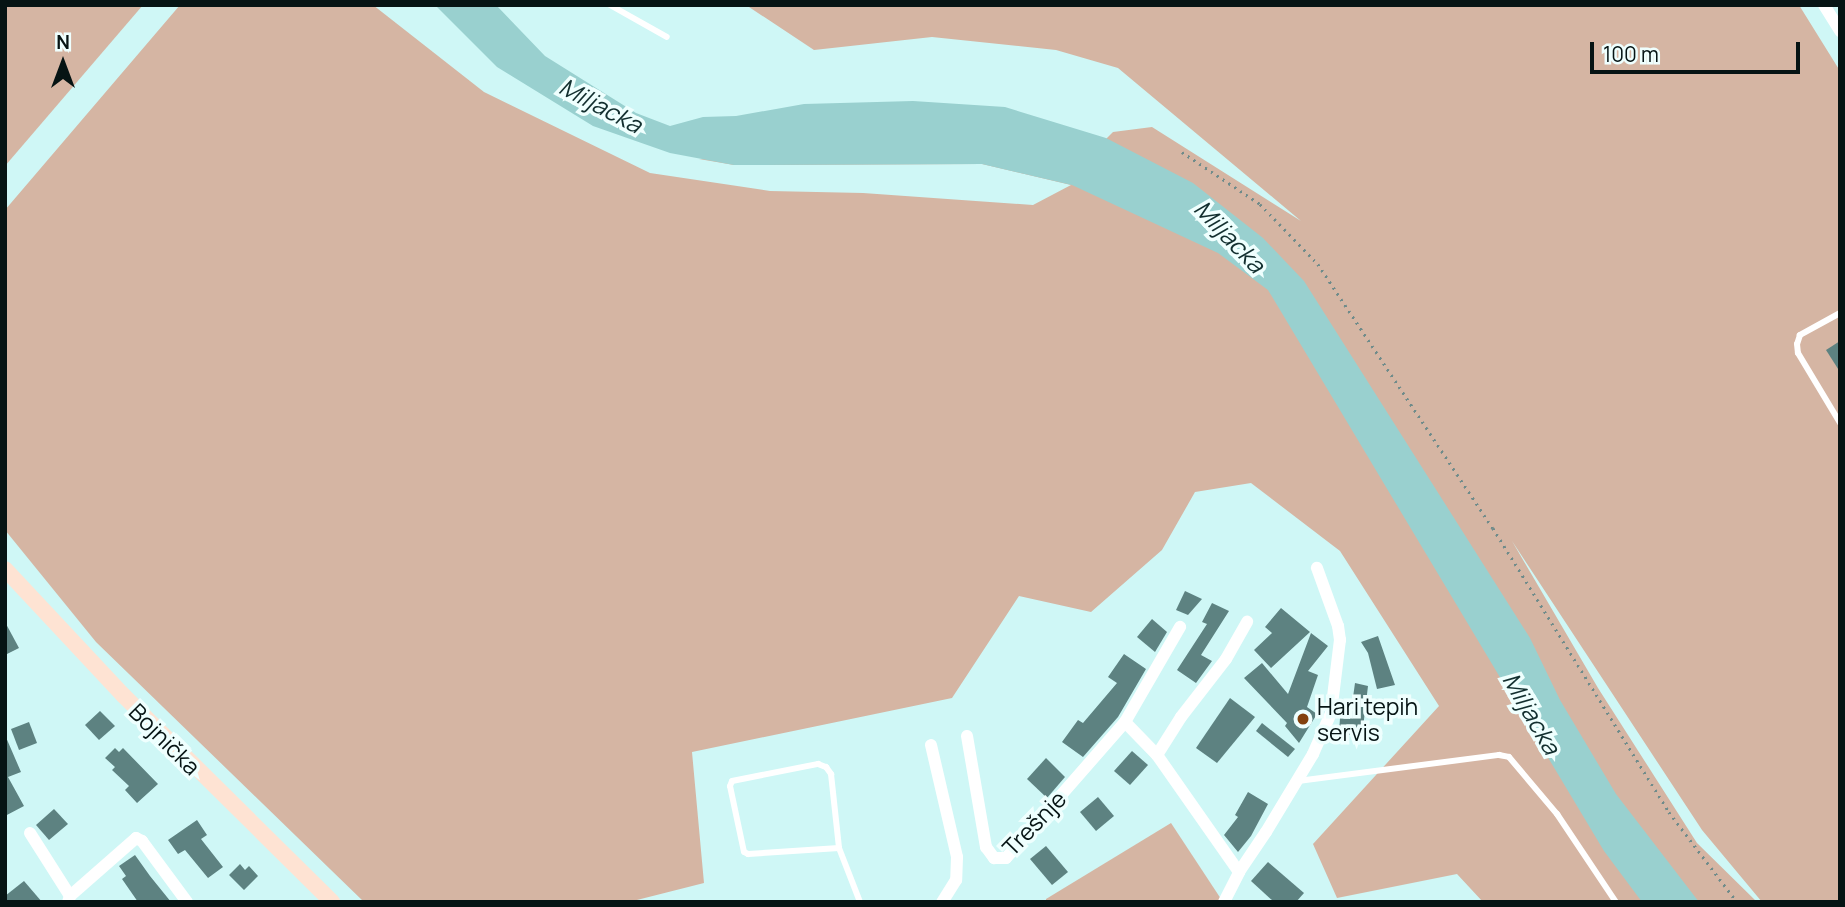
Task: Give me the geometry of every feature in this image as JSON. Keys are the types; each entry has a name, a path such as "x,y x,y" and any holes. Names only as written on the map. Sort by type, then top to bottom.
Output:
{"main road":[{"name":"Bojnička","path":"5,569 11,583 332,902"}],"street":[{"path":"1824,5 1840,31"},
{"path":"1224,902 1238,872 1313,754 1331,713 1339,657 1338,626 1317,568"},
{"path":"1157,755 1181,717 1226,659 1247,622"},
{"path":"1180,627 1125,722 1157,755 1238,872"},
{"name":"Trešnje","path":"967,736 986,847 989,854 1001,860 1006,858 1125,722"},
{"path":"931,745 957,857 956,880 942,902"},
{"path":"30,832 69,899 136,838 142,841 187,902"}],"lane":[{"path":"610,5 667,37"},
{"path":"1840,313 1800,335 1797,344 1798,353 1840,423"},
{"path":"1296,781 1499,755 1508,757 1557,814 1616,902"},
{"path":"839,848 748,854 744,852 730,786 732,780 818,764 826,767 831,774 839,848 860,902"}],"path":[{"path":"1182,152 1260,204 1318,264 1493,528 1670,811 1737,902"}],"shaded area":[{"path":"5,5 143,5 5,166"},
{"path":"180,5 373,5 484,92 650,173 770,191 863,193 1033,205 1071,185 982,164 734,165 699,159 1085,160 1113,132 1152,127 1301,221 1118,68 1056,50 932,37 814,50 746,5 1799,5 1840,71 1840,902 1762,902 1702,830 1512,541 1598,688 1697,843 1757,902 1483,902 1457,874 1337,898 1313,844 1439,706 1340,551 1251,483 1195,492 1162,550 1091,612 1019,596 952,698 692,752 704,883 629,902 364,902 96,642 5,530 5,210"},
{"path":"1171,823 1223,902 1046,902 1046,899"}],"water":[{"name":"Miljacka","path":"435,5 496,5 545,56 636,113 670,126 703,117 736,116 804,104 913,101 1005,107 1106,138 1193,183 1263,238 1304,281 1530,638 1560,700 1616,794 1699,902 1642,902 1604,851 1268,290 1218,253 1072,185 982,164 734,165 670,153 593,126 497,67"}],"building":[{"path":"1840,341 1840,372 1826,350"},
{"path":"1185,591 1202,599 1188,615 1176,610"},
{"path":"1212,603 1229,611 1201,655 1212,661 1196,683 1177,670 1207,624 1202,622"},
{"path":"1281,608 1310,632 1271,668 1254,650 1272,633 1265,627"},
{"path":"1152,619 1167,632 1155,652 1137,637"},
{"path":"5,622 19,648 5,655"},
{"path":"1311,633 1328,646 1308,671 1318,675 1307,707 1317,714 1299,743 1285,726 1287,723 1244,678 1262,663 1288,694"},
{"path":"1378,636 1395,685 1377,689 1368,653 1361,642"},
{"path":"1124,654 1146,669 1118,717 1083,757 1062,742 1078,720 1083,723 1117,683 1108,677"},
{"path":"1355,683 1368,686 1362,736 1339,734 1340,718 1350,719"},
{"path":"1230,698 1255,717 1217,763 1196,748"},
{"path":"100,711 115,726 99,740 85,725"},
{"path":"29,722 37,743 19,750 11,729"},
{"path":"1262,723 1295,749 1288,757 1256,731"},
{"path":"5,735 21,772 8,777 24,806 5,816"},
{"path":"115,748 119,752 123,748 158,784 137,803 125,790 129,786 112,770 115,767 105,758"},
{"path":"1132,751 1148,765 1130,785 1114,771"},
{"path":"1046,758 1065,777 1047,798 1027,779"},
{"path":"1248,792 1268,804 1251,836 1238,852 1224,835 1238,817 1235,815"},
{"path":"1098,797 1114,816 1096,831 1080,812"},
{"path":"54,809 68,824 49,840 36,825"},
{"path":"197,820 207,835 201,839 223,867 208,878 185,850 178,854 168,840"},
{"path":"1046,846 1068,872 1052,885 1030,859"},
{"path":"135,855 171,902 138,902 122,879 126,876 119,866"},
{"path":"1268,862 1304,893 1296,902 1274,902 1251,881"},
{"path":"240,864 245,870 249,866 258,876 244,890 229,875"},
{"path":"24,881 42,902 5,902 5,896"}],"place":[{"name":"Hari tepih servis","path":"1303,719"}]}
